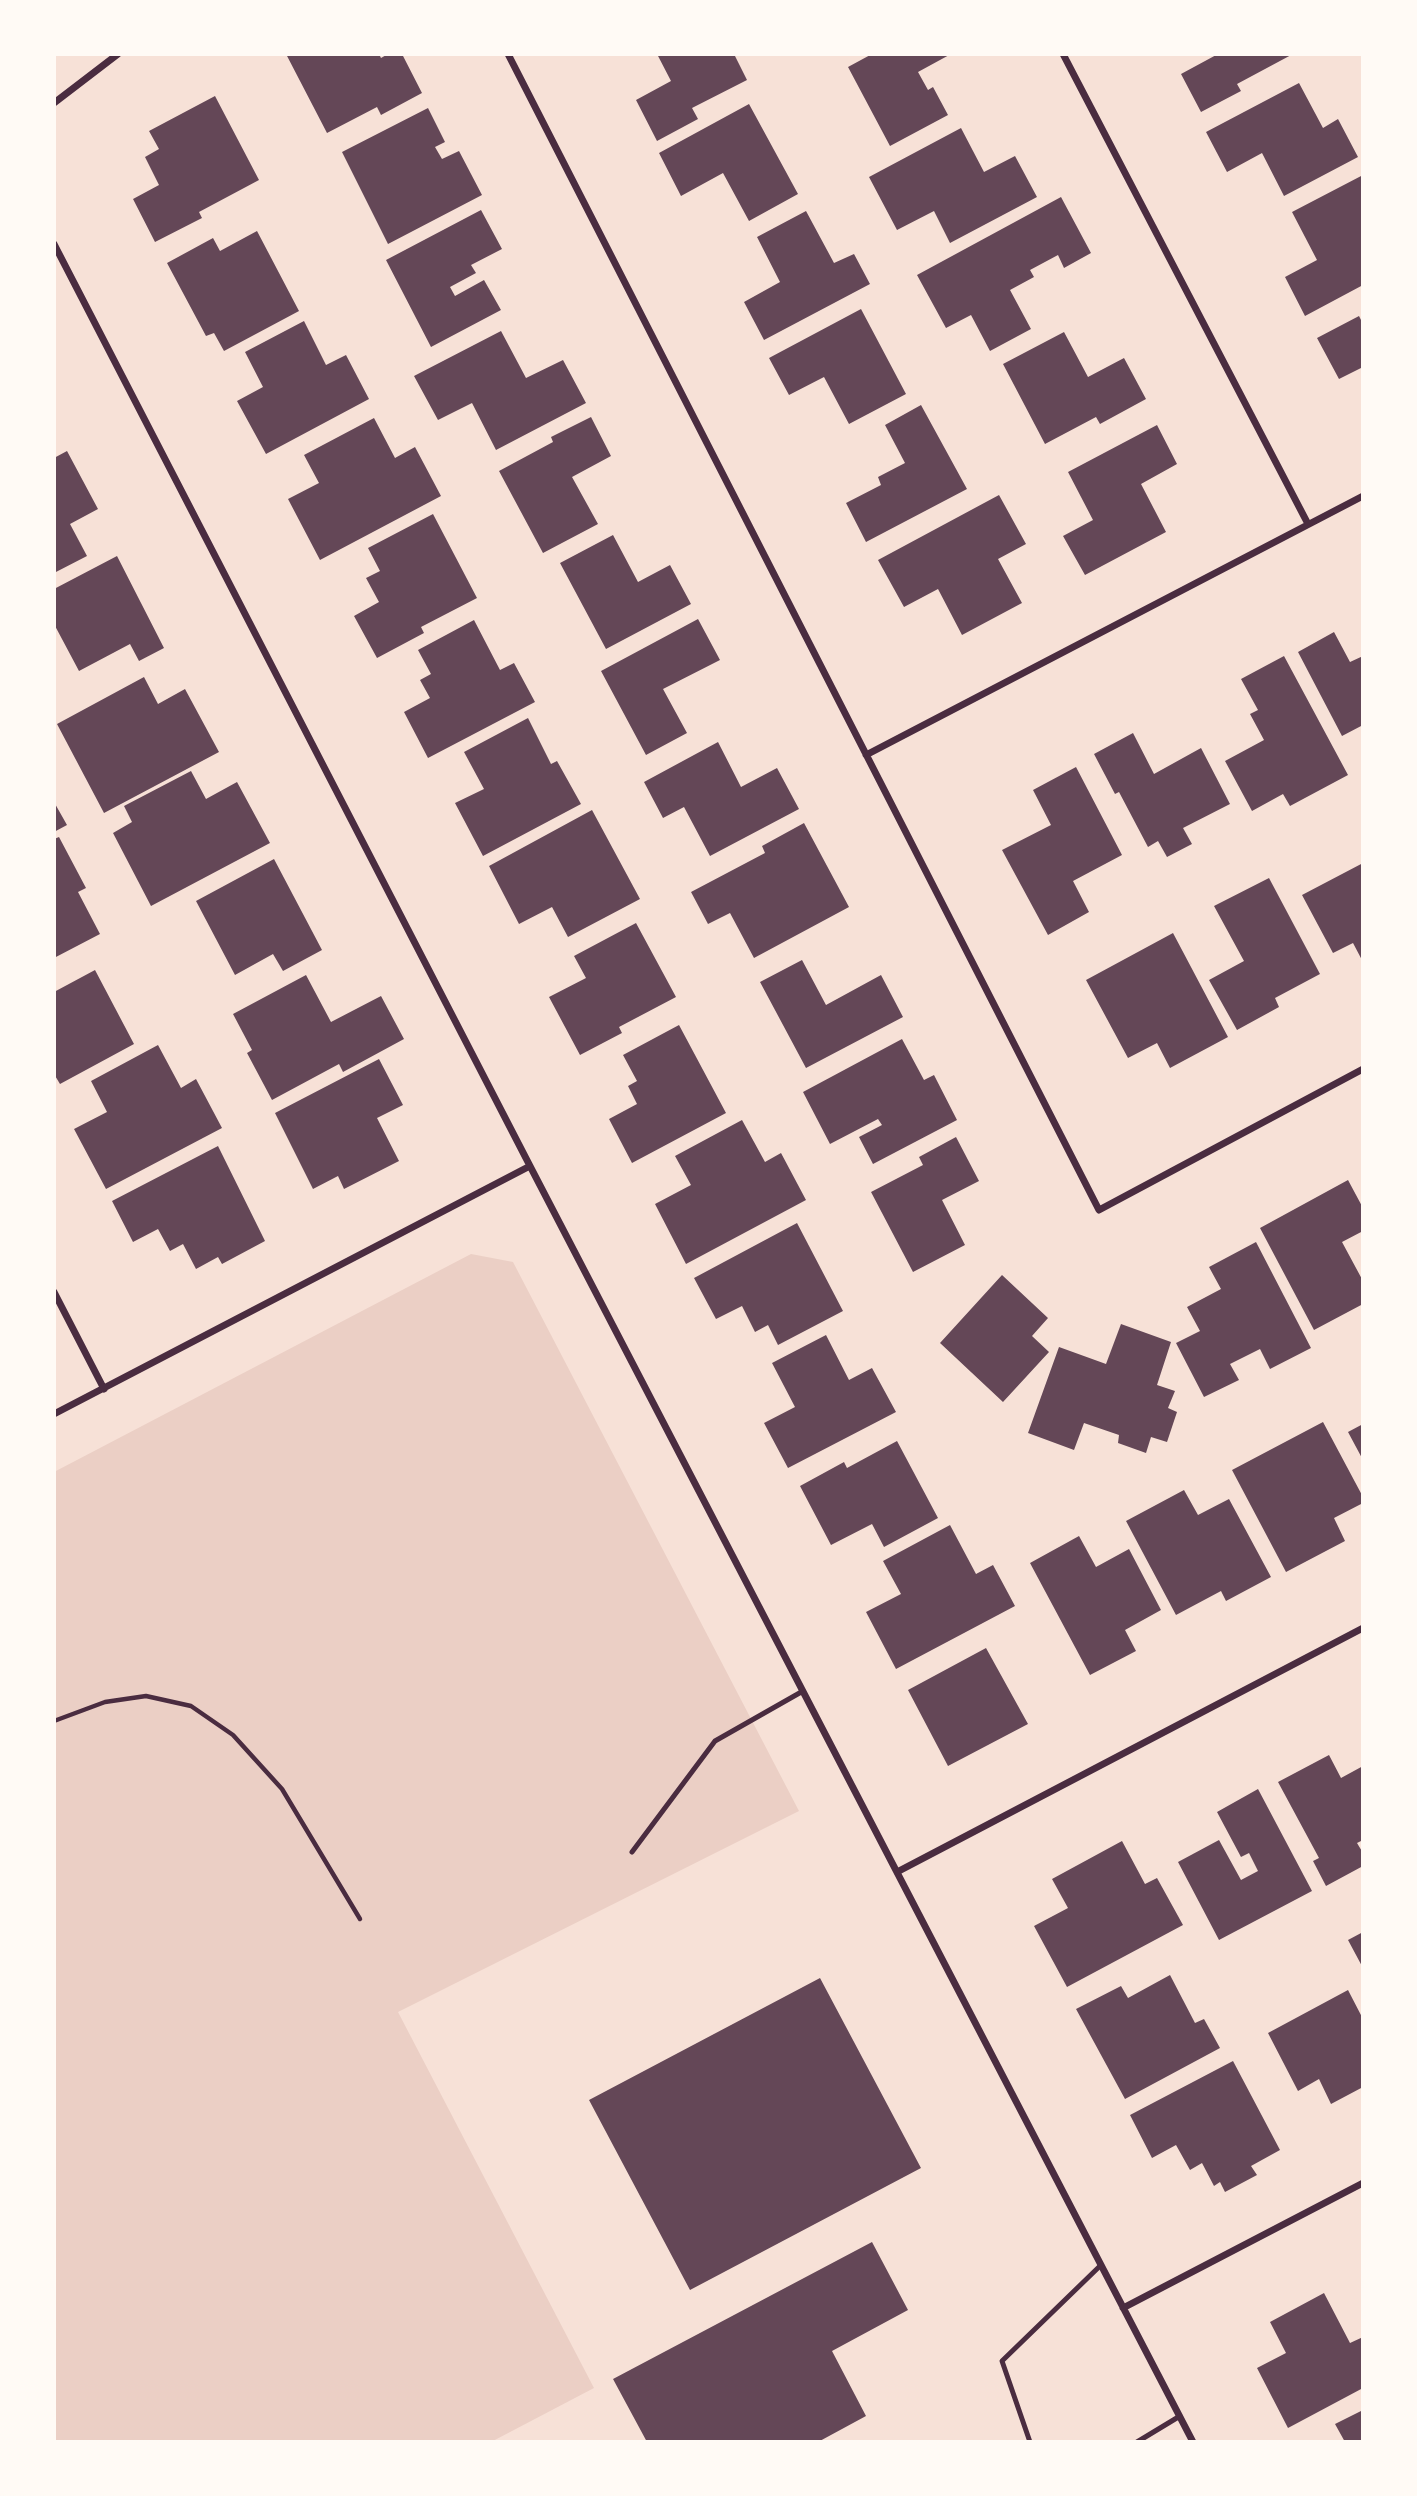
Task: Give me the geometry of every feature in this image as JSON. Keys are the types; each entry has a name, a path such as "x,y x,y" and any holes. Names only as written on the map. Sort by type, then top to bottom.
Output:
{"street":[{"path":"54,103 118,54"},
{"path":"508,54 1099,1210 1363,1069"},
{"path":"1063,54 1308,524"},
{"path":"54,244 1193,2442"},
{"path":"866,755 1363,496"},
{"path":"54,1413 530,1166"},
{"path":"54,1292 104,1388"},
{"path":"897,1872 1363,1628"},
{"path":"1123,2308 1363,2183"}],"lane":[{"path":"632,1852 715,1741 803,1691"},
{"path":"1030,2442 1002,2361 1101,2265"},
{"path":"1137,2442 1180,2416"}],"path":[{"path":"54,1721 105,1702 146,1696 191,1706 233,1735 282,1789 360,1919"}],"shaded area":[{"path":"471,1254 513,1262 799,1811 398,2012 594,2388 491,2442 54,2442 54,1472"}],"building":[{"path":"286,54 379,54 381,58 388,54 402,54 422,93 381,115 377,107 327,133"},
{"path":"657,54 734,54 747,80 692,108 698,119 657,141 636,100 671,81"},
{"path":"872,54 951,54 918,72 928,90 933,87 948,115 890,146 848,67"},
{"path":"1218,54 1293,54 1237,84 1241,91 1201,112 1181,74"},
{"path":"1299,83 1323,128 1338,119 1358,157 1284,196 1262,153 1227,172 1206,132"},
{"path":"215,96 259,180 199,212 202,218 155,242 133,199 159,185 145,157 159,149 149,131"},
{"path":"749,104 798,194 749,221 723,173 681,196 659,153"},
{"path":"428,108 445,142 435,147 442,159 459,151 482,195 388,244 342,152"},
{"path":"961,128 984,172 1015,156 1037,197 950,243 934,211 897,230 869,177"},
{"path":"1363,175 1363,285 1305,316 1285,277 1317,260 1292,212"},
{"path":"1061,197 1091,253 1064,268 1058,255 1030,270 1034,277 1010,290 1031,329 990,351 971,315 946,328 917,275"},
{"path":"481,210 502,249 471,265 476,273 450,287 455,296 484,280 501,310 431,347 386,260"},
{"path":"806,211 834,263 854,254 870,284 764,340 744,302 780,282 757,237"},
{"path":"257,231 299,311 224,351 214,333 206,336 167,263 213,238 220,251"},
{"path":"861,309 906,394 849,424 824,377 789,395 769,358"},
{"path":"1359,316 1363,324 1363,367 1339,379 1317,338"},
{"path":"304,321 326,365 346,355 369,399 266,454 237,401 263,387 245,352"},
{"path":"501,331 526,378 563,360 586,403 496,450 472,403 438,420 414,376"},
{"path":"1064,332 1088,377 1124,358 1146,399 1100,424 1096,417 1045,444 1003,364"},
{"path":"921,405 967,489 866,542 846,503 881,485 878,477 905,463 885,425"},
{"path":"591,417 611,456 572,477 598,524 543,553 499,471 553,442 551,437"},
{"path":"374,418 395,458 415,447 441,496 320,560 288,499 319,483 304,455"},
{"path":"1157,425 1177,464 1141,484 1166,532 1085,575 1063,536 1093,520 1068,472"},
{"path":"67,451 98,509 70,524 87,556 54,573 54,458"},
{"path":"999,495 1026,544 998,559 1022,603 962,635 938,589 904,607 878,560"},
{"path":"433,514 477,598 421,627 424,633 377,658 354,616 379,602 366,578 380,571 368,548"},
{"path":"613,535 638,582 670,565 691,604 606,649 560,563"},
{"path":"117,556 164,648 139,661 130,644 79,671 54,624 54,589"},
{"path":"698,619 720,660 663,689 687,733 646,755 601,671"},
{"path":"474,620 500,670 514,663 535,702 428,758 404,712 430,698 420,680 431,674 418,650"},
{"path":"1334,632 1350,662 1363,656 1363,725 1342,736 1298,652"},
{"path":"1284,656 1348,775 1290,806 1283,794 1252,811 1225,761 1264,740 1250,714 1258,710 1241,679"},
{"path":"144,677 158,704 185,689 219,752 104,813 57,724"},
{"path":"528,718 551,764 557,761 581,804 483,856 455,803 484,789 464,752"},
{"path":"1133,733 1154,774 1201,748 1230,804 1183,828 1192,844 1167,857 1158,841 1148,847 1119,792 1115,794 1094,754"},
{"path":"718,742 741,787 777,768 799,809 710,856 684,807 663,818 644,782"},
{"path":"1076,767 1122,855 1073,881 1089,912 1048,935 1002,850 1051,825 1033,790"},
{"path":"191,771 206,799 237,782 270,843 151,906 113,833 132,822 124,806"},
{"path":"54,802 67,825 54,832"},
{"path":"592,810 640,899 568,937 552,907 519,924 489,866"},
{"path":"804,823 849,907 754,958 730,913 708,924 691,892 765,853 762,846"},
{"path":"59,837 86,888 78,892 100,934 54,958 54,839"},
{"path":"274,859 322,950 283,971 273,954 235,975 196,901"},
{"path":"1363,863 1363,962 1353,943 1333,953 1302,895"},
{"path":"1269,878 1320,974 1275,998 1279,1007 1237,1030 1209,980 1244,961 1214,906"},
{"path":"636,923 676,997 619,1027 622,1033 580,1055 549,997 586,978 574,956"},
{"path":"1173,933 1228,1037 1170,1068 1157,1043 1128,1058 1086,980"},
{"path":"802,960 826,1005 881,975 903,1017 806,1068 760,982"},
{"path":"95,970 134,1044 60,1084 54,1074 54,992"},
{"path":"306,975 331,1022 381,996 404,1039 343,1072 339,1064 272,1100 247,1053 252,1050 233,1014"},
{"path":"679,1025 726,1113 632,1163 609,1119 637,1104 628,1086 637,1081 623,1055"},
{"path":"902,1039 924,1080 934,1075 957,1120 873,1164 859,1137 882,1125 878,1119 830,1144 803,1092"},
{"path":"158,1045 181,1088 196,1079 222,1128 106,1189 74,1129 107,1112 91,1081"},
{"path":"379,1059 403,1105 377,1118 399,1161 344,1189 338,1176 313,1189 275,1113"},
{"path":"742,1120 765,1162 781,1153 806,1200 686,1264 655,1204 691,1185 675,1156"},
{"path":"956,1137 979,1181 942,1200 965,1245 913,1272 871,1192 923,1165 919,1157"},
{"path":"218,1146 265,1241 222,1264 218,1257 196,1269 183,1244 170,1251 158,1229 133,1242 112,1201"},
{"path":"1348,1180 1363,1208 1363,1231 1342,1242 1363,1281 1363,1304 1314,1330 1260,1228"},
{"path":"797,1223 843,1311 778,1345 768,1325 755,1332 742,1306 716,1319 694,1278"},
{"path":"1256,1242 1311,1348 1270,1369 1260,1349 1230,1364 1239,1380 1204,1397 1176,1343 1200,1331 1187,1307 1221,1289 1209,1267"},
{"path":"1002,1275 1048,1318 1032,1336 1049,1352 1003,1402 940,1343"},
{"path":"1121,1324 1171,1342 1157,1385 1175,1391 1168,1408 1177,1412 1167,1442 1151,1437 1146,1453 1118,1443 1119,1435 1084,1423 1074,1450 1028,1433 1059,1347 1106,1364"},
{"path":"826,1335 849,1380 872,1368 896,1412 788,1468 764,1423 795,1407 772,1363"},
{"path":"1323,1422 1363,1497 1363,1503 1334,1518 1345,1541 1286,1572 1232,1470"},
{"path":"1363,1424 1363,1460 1348,1432"},
{"path":"897,1441 938,1518 884,1547 872,1524 831,1545 800,1486 844,1462 847,1468"},
{"path":"1184,1490 1198,1515 1229,1499 1271,1577 1226,1601 1221,1591 1176,1615 1126,1521"},
{"path":"950,1525 976,1574 993,1565 1015,1606 896,1669 866,1612 901,1594 883,1561"},
{"path":"1079,1536 1096,1567 1129,1549 1161,1610 1125,1630 1136,1651 1090,1675 1030,1563"},
{"path":"986,1648 1028,1724 948,1766 908,1690"},
{"path":"1329,1755 1341,1778 1363,1766 1363,1840 1357,1843 1363,1853 1363,1866 1326,1886 1313,1861 1319,1858 1278,1782"},
{"path":"1258,1789 1312,1891 1219,1940 1178,1862 1219,1840 1241,1880 1258,1871 1249,1853 1241,1857 1217,1812"},
{"path":"1122,1841 1145,1884 1157,1878 1183,1925 1067,1987 1034,1926 1068,1908 1052,1879"},
{"path":"1363,1932 1363,1968 1348,1940"},
{"path":"1170,1975 1195,2023 1204,2019 1220,2048 1125,2099 1076,2009 1121,1986 1128,1998"},
{"path":"820,1978 921,2168 690,2290 589,2100"},
{"path":"1348,1990 1363,2019 1363,2087 1331,2104 1319,2079 1298,2091 1268,2033"},
{"path":"1233,2061 1280,2150 1251,2166 1257,2175 1225,2192 1220,2182 1214,2186 1202,2163 1190,2170 1176,2145 1152,2158 1130,2115"},
{"path":"872,2242 908,2310 832,2351 866,2416 818,2442 647,2442 613,2379"},
{"path":"1324,2293 1350,2343 1363,2337 1363,2388 1288,2428 1257,2368 1286,2353 1270,2322"},
{"path":"1363,2410 1363,2442 1345,2442 1335,2424"}]}
